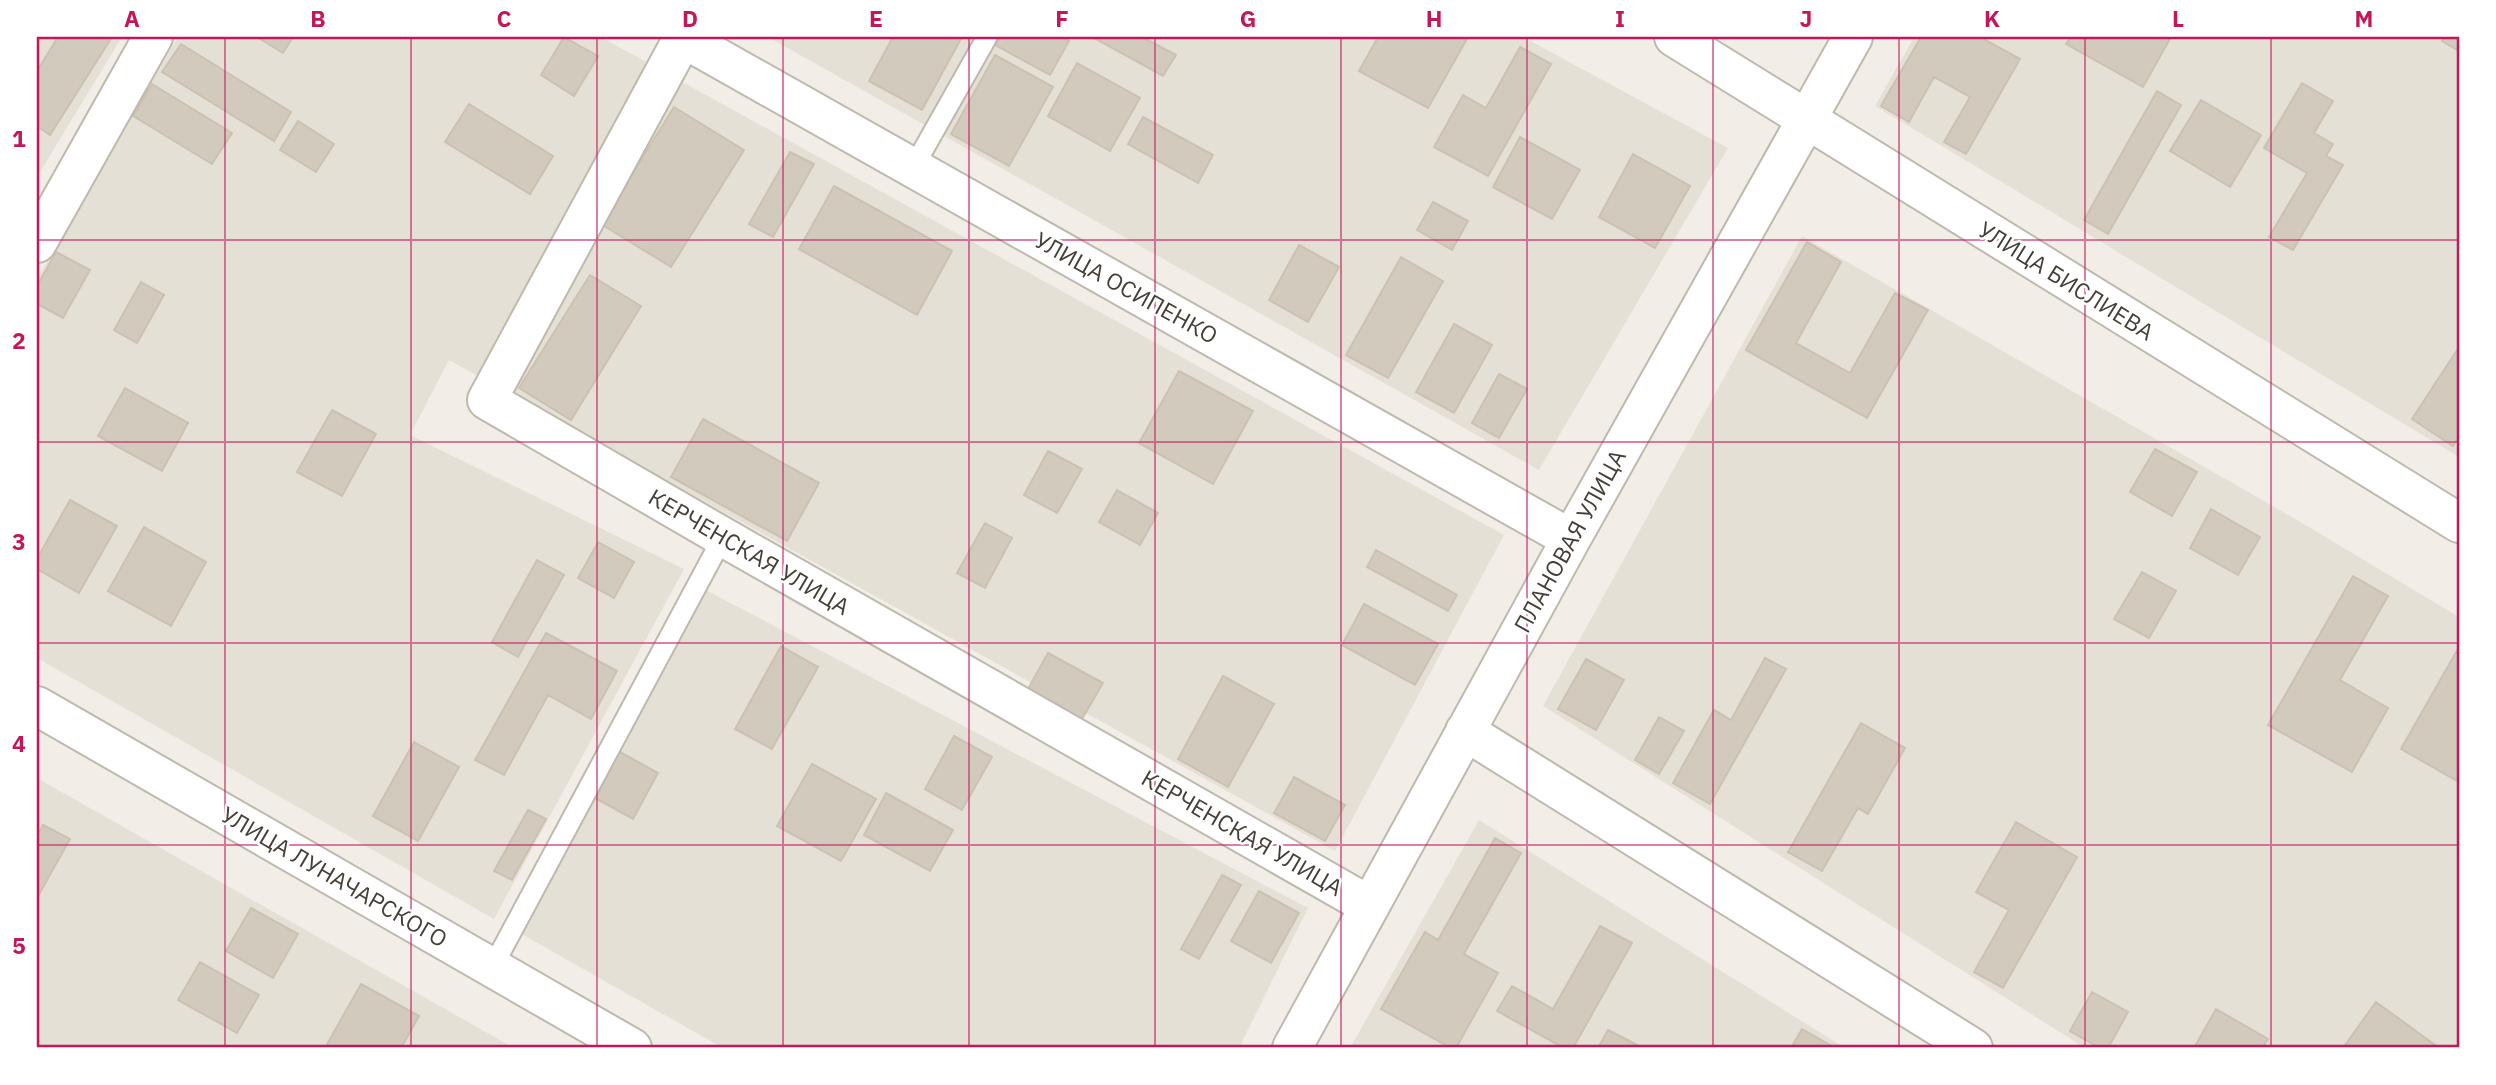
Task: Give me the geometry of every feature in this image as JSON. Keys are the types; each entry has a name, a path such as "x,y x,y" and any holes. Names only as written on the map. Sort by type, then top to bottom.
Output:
{"street":[{"path":"37,243 153,37"},
{"name":"УЛИЦА ОСИПЕНКО","path":"682,37 1571,539"},
{"name":"КЕРЧЕНСКАЯ УЛИЦА","path":"682,37 487,400 1370,906"},
{"name":"УЛИЦА БИСЛИЕВА","path":"1674,37 2459,523"},
{"name":"ПЛАНОВАЯ УЛИЦА","path":"1292,1048 1571,539 1853,37"},
{"name":"УЛИЦА ЛУНАЧАРСКОГО","path":"37,706 632,1048"},
{"path":"1465,731 1973,1048"}],"lane":[{"path":"913,168 987,37"},
{"path":"492,968 723,537"}],"shaded area":[{"path":"37,37 122,37 37,177"},
{"path":"178,37 601,37 1504,535 1335,851 449,360 410,435 684,569 494,919 37,658 37,279"},
{"path":"768,37 1523,37 1728,148 1539,470"},
{"path":"1914,37 2459,37 2459,457 1875,106"},
{"path":"1802,236 2297,520 2459,617 2459,1048 2085,1048 1543,706"},
{"path":"706,590 1308,908 1239,1048 723,1048 518,932 695,602"},
{"path":"37,778 514,1048 37,1048"},
{"path":"1479,820 1845,1048 1350,1048"}],"building":[{"path":"58,37 112,37 50,135 37,126 37,71"},
{"path":"257,37 293,37 283,53"},
{"path":"564,37 598,56 574,96 541,75"},
{"path":"893,37 962,37 922,110 869,81"},
{"path":"1000,37 1062,37 1069,41 1050,75 995,45"},
{"path":"1142,37 1176,55 1163,76 1096,39"},
{"path":"1378,37 1468,37 1428,108 1359,71"},
{"path":"1921,37 1980,37 2020,59 1966,154 1944,142 1970,97 1934,77 1909,122 1881,106"},
{"path":"2071,37 2171,37 2143,87 2066,44"},
{"path":"2445,37 2459,37 2459,51 2442,41"},
{"path":"181,44 291,112 274,141 162,72"},
{"path":"1520,47 1551,64 1488,176 1434,147 1463,95 1486,108"},
{"path":"995,55 1053,87 1009,166 951,134"},
{"path":"1077,63 1140,98 1110,151 1048,116"},
{"path":"2302,83 2333,101 2314,133 2333,144 2326,156 2343,165 2293,250 2269,237 2307,173 2264,148"},
{"path":"152,84 232,133 212,164 133,116"},
{"path":"2157,91 2181,105 2108,234 2084,220"},
{"path":"2201,100 2261,135 2230,187 2170,151"},
{"path":"469,104 553,156 530,194 445,142"},
{"path":"674,107 744,150 671,267 601,224"},
{"path":"1143,117 1213,155 1198,183 1128,144"},
{"path":"298,121 334,144 316,172 280,150"},
{"path":"1520,137 1580,170 1552,219 1493,187"},
{"path":"790,152 814,164 773,237 749,224"},
{"path":"1633,154 1690,186 1655,248 1599,217"},
{"path":"834,186 952,251 917,315 799,249"},
{"path":"1433,202 1468,221 1452,250 1417,230"},
{"path":"1807,242 1841,262 1796,343 1850,373 1895,293 1928,310 1867,418 1746,350"},
{"path":"1299,245 1339,267 1308,322 1269,300"},
{"path":"56,252 90,270 63,318 37,304 37,286"},
{"path":"1401,257 1443,281 1388,378 1346,355"},
{"path":"590,275 641,306 571,420 519,388"},
{"path":"141,282 164,295 137,343 114,330"},
{"path":"1454,324 1492,345 1454,413 1416,392"},
{"path":"2459,347 2459,436 2453,446 2412,419"},
{"path":"1179,371 1253,411 1213,484 1139,443"},
{"path":"1499,374 1527,389 1499,438 1472,423"},
{"path":"125,388 188,423 162,471 98,436"},
{"path":"332,410 376,434 342,496 297,472"},
{"path":"703,419 819,483 787,541 671,477"},
{"path":"2155,449 2197,472 2172,516 2130,492"},
{"path":"1048,451 1082,469 1057,513 1024,495"},
{"path":"1117,490 1158,513 1140,545 1099,522"},
{"path":"70,500 117,526 79,593 37,569 37,559"},
{"path":"2211,509 2260,537 2238,575 2190,548"},
{"path":"985,523 1012,538 985,588 957,573"},
{"path":"144,527 206,562 171,626 108,591"},
{"path":"598,542 634,562 614,598 578,578"},
{"path":"1376,550 1457,595 1448,611 1367,567"},
{"path":"537,560 564,575 518,657 492,642"},
{"path":"2142,572 2176,591 2149,638 2114,619"},
{"path":"2353,576 2388,596 2340,680 2388,708 2352,772 2268,725"},
{"path":"1364,604 1438,644 1415,685 1342,645"},
{"path":"546,633 617,671 591,719 548,695 504,775 475,760"},
{"path":"781,646 818,667 772,749 735,729"},
{"path":"2459,647 2459,782 2401,749"},
{"path":"1048,653 1103,683 1082,719 1028,689"},
{"path":"1765,658 1786,669 1710,804 1673,783 1714,710 1731,720"},
{"path":"1586,659 1624,680 1596,730 1558,709"},
{"path":"1223,676 1274,704 1228,787 1178,759"},
{"path":"1659,717 1684,731 1659,774 1635,760"},
{"path":"1861,723 1905,748 1868,814 1858,808 1822,871 1788,852"},
{"path":"954,736 992,757 962,810 925,789"},
{"path":"414,742 459,767 418,841 373,816"},
{"path":"618,751 658,773 633,819 593,797"},
{"path":"812,764 876,799 841,861 777,826"},
{"path":"1294,777 1345,805 1325,841 1274,813"},
{"path":"886,793 953,830 930,871 864,835"},
{"path":"528,810 546,819 512,880 494,871"},
{"path":"2016,822 2077,857 2003,988 1974,972 2009,910 1976,892"},
{"path":"43,825 70,839 37,898 37,836"},
{"path":"1495,838 1521,853 1464,954 1498,973 1456,1048 1451,1048 1381,1009 1425,932 1438,940"},
{"path":"1222,875 1241,885 1199,959 1181,949"},
{"path":"1259,891 1299,913 1271,963 1231,941"},
{"path":"251,908 298,934 273,978 226,951"},
{"path":"1600,926 1632,943 1573,1048 1564,1048 1497,1011 1512,986 1553,1009"},
{"path":"200,962 259,995 237,1033 178,1000"},
{"path":"361,984 419,1016 401,1048 325,1048"},
{"path":"2092,992 2128,1012 2108,1048 2100,1048 2070,1031"},
{"path":"2376,1002 2438,1047 2343,1048"},
{"path":"2216,1009 2268,1039 2262,1048 2194,1048"},
{"path":"1802,1029 1830,1045 1828,1048 1791,1048"},
{"path":"1608,1030 1643,1048 1598,1048"}]}
